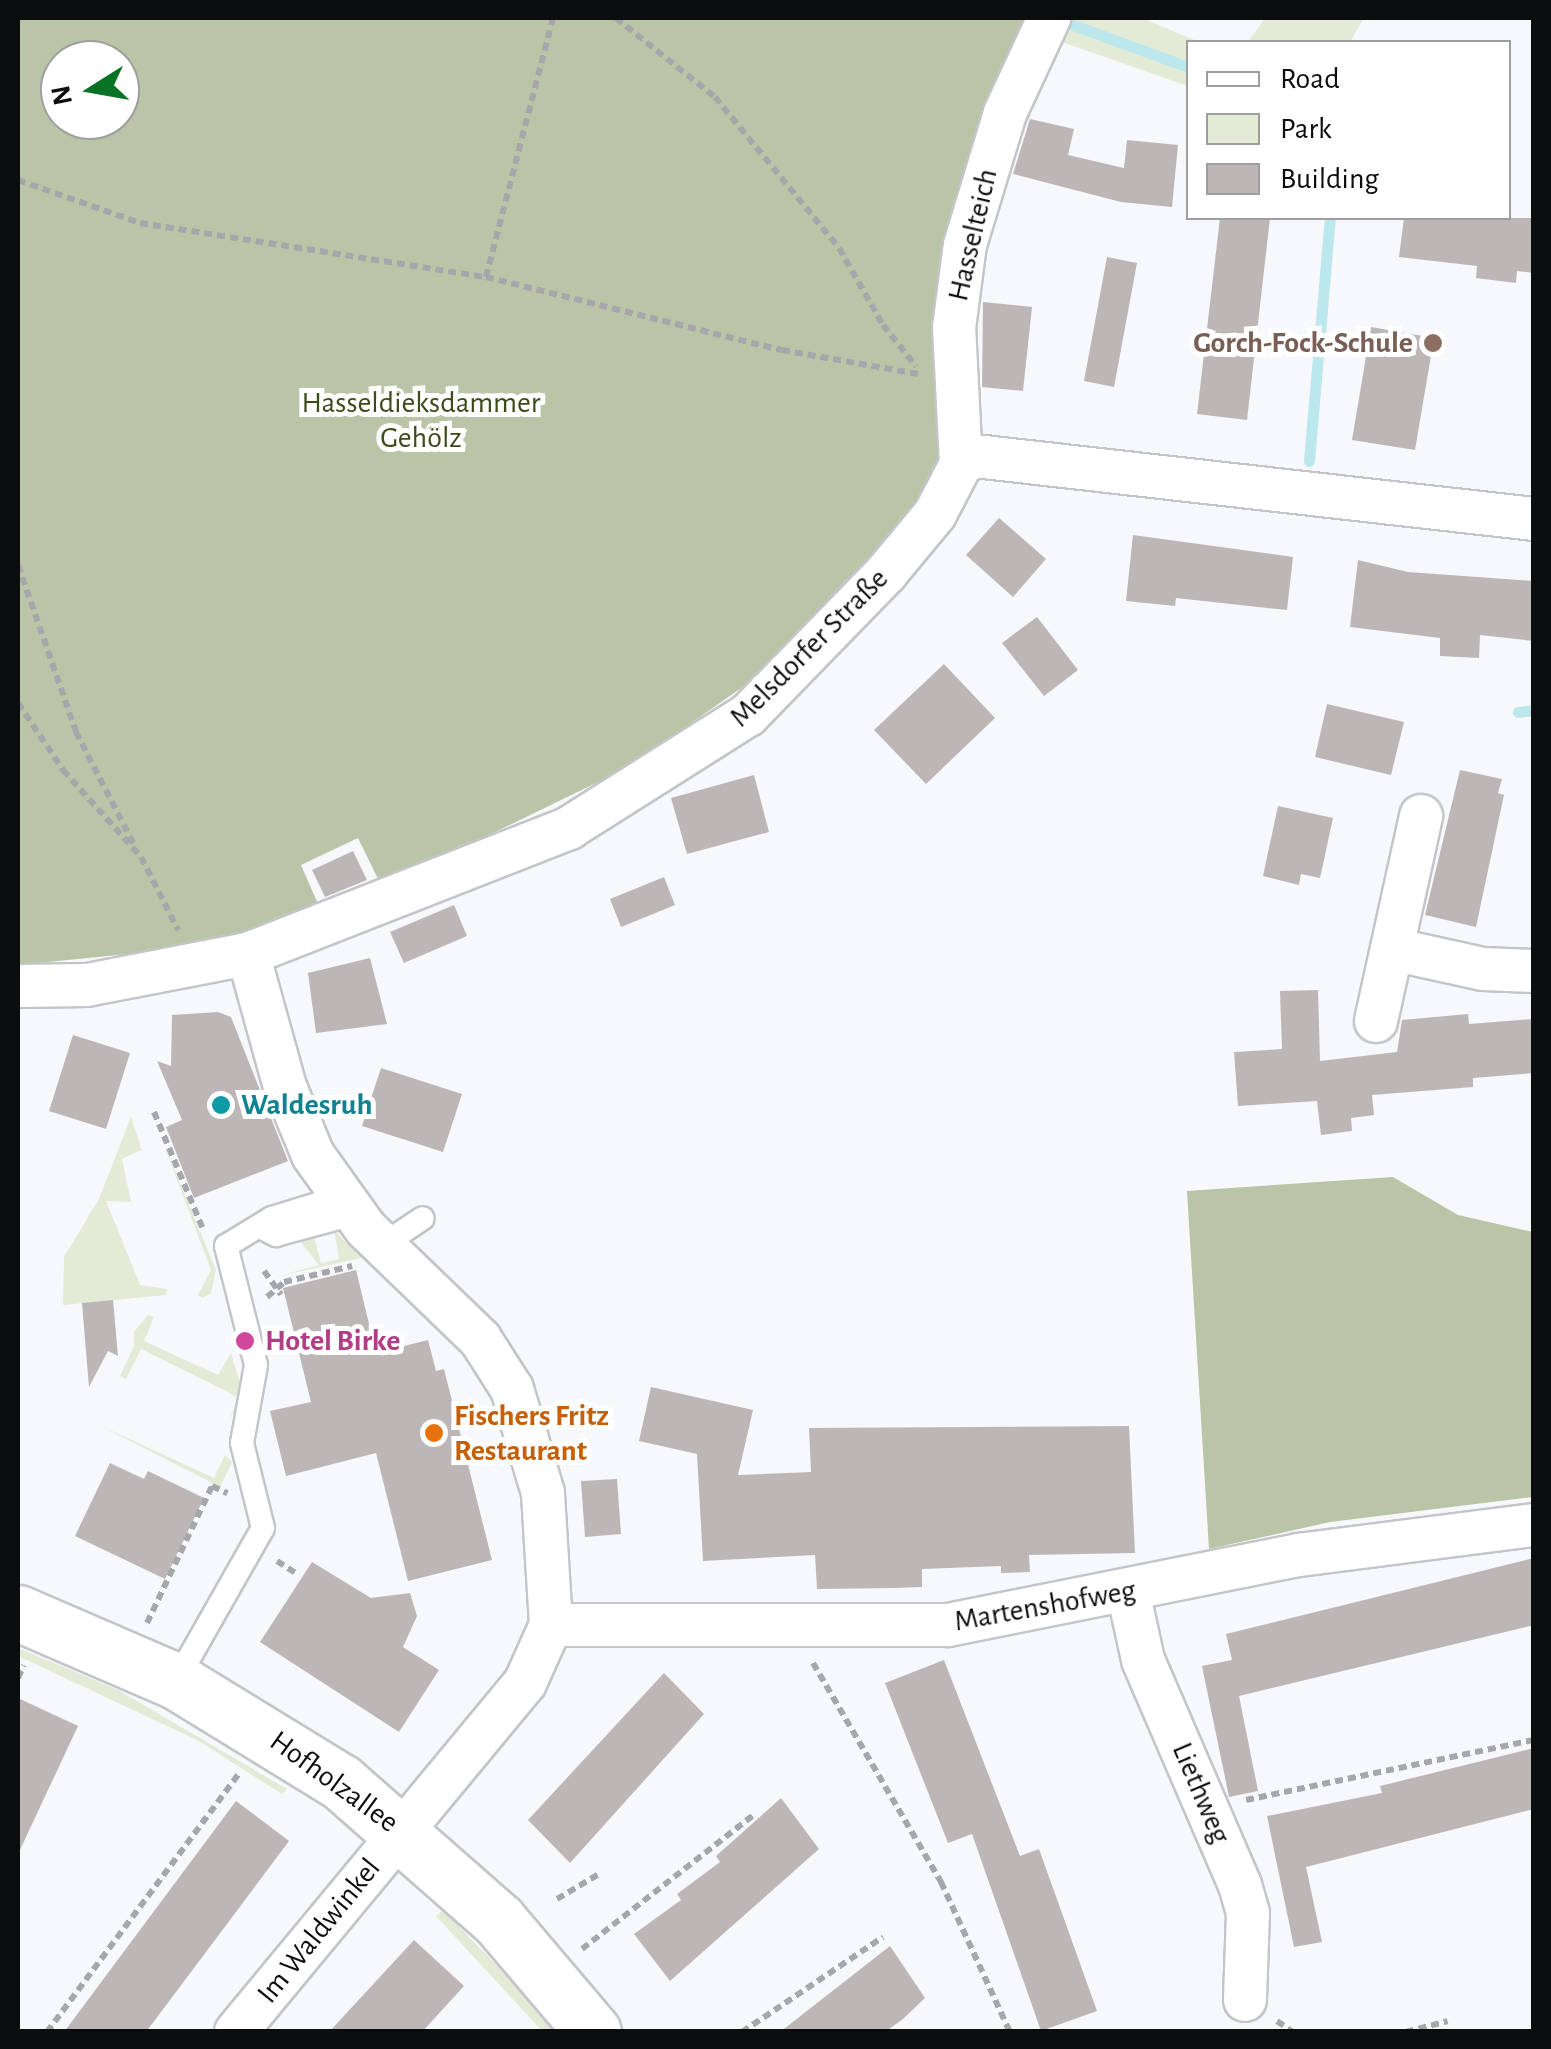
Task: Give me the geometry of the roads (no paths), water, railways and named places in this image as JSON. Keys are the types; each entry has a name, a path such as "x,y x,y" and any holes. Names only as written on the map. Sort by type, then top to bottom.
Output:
{"street":[{"name":"Hasselteich","path":"961,464 942,382 965,245 1005,113 1043,28"},
{"path":"961,464 993,453 1534,519"},
{"name":"Melsdorfer Straße","path":"18,986 87,985 248,954 569,828 702,749 748,715 886,573 936,514 961,464"},
{"path":"1376,1022 1421,816"},
{"path":"1392,949 1483,969 1534,971"},
{"path":"248,954 295,1118 358,1219 480,1338 512,1389 543,1493 551,1625 525,1683 402,1830"},
{"name":"Martenshofweg","path":"551,1625 948,1625 1299,1555 1534,1524"},
{"name":"Liethweg","path":"1128,1591 1144,1660 1208,1808 1248,1914 1244,2000"},
{"name":"Hofholzallee","path":"21,1639 155,1671 270,1734 402,1830 548,1975 593,2032"},
{"name":"Im Waldwinkel","path":"236,2032 402,1830"}],"lane":[{"path":"155,1671 263,1528 242,1443 256,1365 226,1246 262,1228 272,1218 423,1218"}],"waterway":[{"path":"1057,19 1186,66"},
{"path":"1309,461 1330,220"},
{"path":"1518,712 1534,710"}],"place":[{"name":"Gorch-Fock-Schule","path":"1433,343"},
{"name":"Waldesruh","path":"221,1105"},
{"name":"Hotel Birke","path":"245,1341"},
{"name":"Fischers Fritz Restaurant","path":"434,1433"}],"park label":[{"name":"Hasseldieksdammer Gehölz","path":"421,420"}]}
